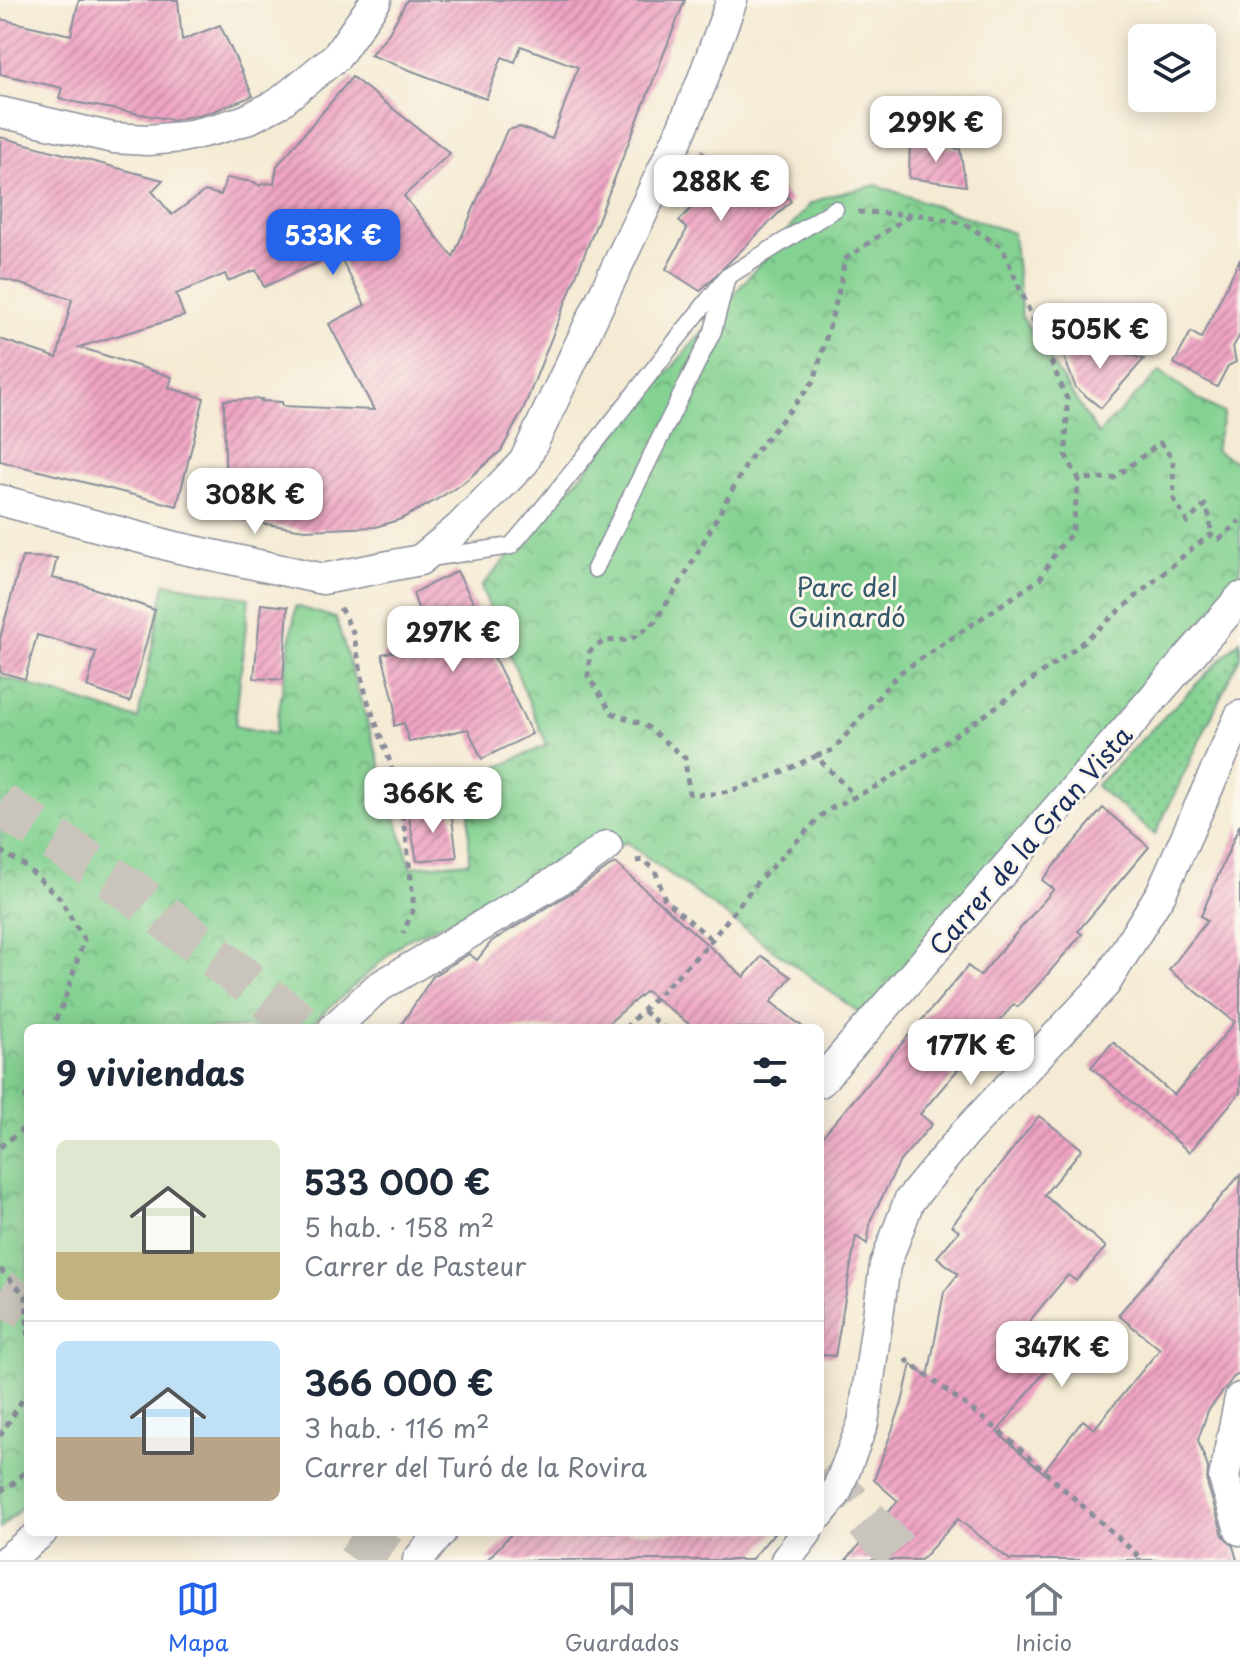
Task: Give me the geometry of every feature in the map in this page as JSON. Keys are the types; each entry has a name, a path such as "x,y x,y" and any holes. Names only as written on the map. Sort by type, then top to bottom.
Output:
{"street":[{"path":"0,112 113,138 182,137 216,129 246,120 279,103 337,56 376,0"},
{"path":"0,500 175,547 323,579 420,560 459,528 524,462 678,138 732,0"},
{"name":"Carrer de la Gran Vista","path":"824,1077 1240,598"},
{"path":"824,1509 836,1493 863,1423 885,1265 909,1201 966,1132 1105,984 1161,893 1240,716"},
{"path":"338,1024 377,988 567,875 616,855"},
{"path":"1240,1398 1224,1478 1240,1530"},
{"path":"7,1560 37,1536"},
{"path":"418,1560 438,1536"},
{"path":"786,1560 804,1536"}],"lane":[{"path":"420,560 511,546 570,478 727,277 835,209"},
{"path":"595,569 713,331 727,277"}],"path":[{"path":"835,209 910,215 965,224 1002,247 1067,399 1066,456 1079,479 1072,533 1057,550 1040,579 898,674 833,750 776,775 705,797 689,793 685,758 645,725 612,713 588,676 590,651 604,641 630,640 654,623 684,577 749,460 814,381 845,259 910,215"},
{"path":"1079,479 1114,478 1160,443 1173,459 1174,499 1187,522 1205,505 1211,535"},
{"path":"1211,535 1219,539 1240,521"},
{"path":"629,1024 711,939 758,881 826,811 883,783 982,717 1077,647 1211,535"},
{"path":"323,579 353,632 366,696 390,762 406,836 414,908 402,934"},
{"path":"816,756 850,791"},
{"path":"0,851 24,865 59,897 84,940 54,1024"},
{"path":"616,855 643,860 655,870 665,900 711,939"},
{"path":"643,1011 659,1024"},
{"path":"0,1147 24,1128"},
{"path":"0,1269 24,1294"},
{"path":"901,1355 997,1429 1143,1560"},
{"path":"0,1436 24,1397"},
{"path":"0,1491 24,1472"}],"green space":[{"name":"Parc del Guinardó","path":"876,185 1013,233 1022,317 1098,434 1160,371 1201,401 1224,413 1215,450 1240,464 1240,578 865,1017 626,842 404,941 311,1024 24,1024 24,1505 0,1529 0,676 138,719 165,583 249,598 235,726 275,734 296,606 336,618 411,867 469,862 469,780 547,745 481,587 580,477 810,204 829,196"},
{"path":"1240,640 1240,656 1155,835 1096,786"}],"building":[{"path":"79,0 178,0 182,40 220,25 253,96 211,112 173,120 74,102 59,98 62,88 0,74 0,19 71,35"},
{"path":"407,0 685,0 523,410 501,451 462,484 431,503 401,519 376,527 305,530 226,518 224,400 262,399 282,402 282,406 374,410 329,324 365,305 338,253 264,287 256,270 228,281 225,274 176,294 184,316 79,347 172,377 169,388 204,398 177,506 0,461 0,339 57,358 72,299 0,278 0,137 163,180 152,191 172,215 205,191 221,195 226,178 254,182 260,186 263,183 274,184 277,166 352,77 450,153 404,196 453,257 507,130 520,127 552,139 578,67 521,46 515,62 502,57 486,99 370,55 389,33"},
{"path":"910,141 960,149 966,186 909,178"},
{"path":"702,151 746,197 766,175 791,201 700,291 666,269 687,229 679,221 699,200 690,191"},
{"path":"1240,259 1240,335 1233,347 1236,362 1228,366 1217,387 1174,363 1191,332 1201,338"},
{"path":"1083,342 1144,359 1101,408 1076,388 1062,352 1081,352"},
{"path":"22,557 57,558 52,578 84,585 155,610 130,702 87,687 96,652 37,635 25,679 0,672 0,638"},
{"path":"457,571 500,654 494,657 532,734 482,759 468,729 409,742 404,723 394,726 395,705 382,654 401,650 399,643 426,634 413,593"},
{"path":"261,604 288,607 283,680 254,678"},
{"path":"1103,808 1149,847 1078,931 1082,934 1046,976 1018,1007 1014,1004 920,1114 932,1124 900,1161 871,1219 867,1244 856,1236 835,1356 824,1355 824,1134 968,966 980,976 1054,889 1042,880"},
{"path":"451,810 457,857 417,861 408,813"},
{"path":"1240,824 1240,1093 1189,1152 1091,1067 1113,1042 1174,1095 1235,1022 1169,970 1207,921 1201,916"},
{"path":"615,863 744,977 762,956 791,977 771,1002 799,1024 689,1024 646,991 608,1024 402,1024 433,976 469,954 477,960 492,941"},
{"path":"1039,1116 1082,1149 1044,1195 1106,1247 1076,1281 1068,1275 1026,1325 1060,1352 997,1432 1043,1472 1083,1420 1094,1429 1160,1349 1118,1315 1240,1175 1240,1373 1208,1411 1198,1440 1208,1468 1207,1483 1223,1535 1233,1546 1237,1560 1010,1560 958,1519 921,1560 846,1560 898,1501 874,1480 902,1403 911,1364 928,1377 944,1292 958,1274 937,1257 959,1231 952,1225"},
{"path":"509,1536 772,1536 751,1560 487,1560"}],"tunnel":[{"path":"0,804 137,895 300,1024"},
{"path":"0,1291 24,1306"},
{"path":"824,1477 905,1560"},
{"path":"359,1536 393,1560"}]}
